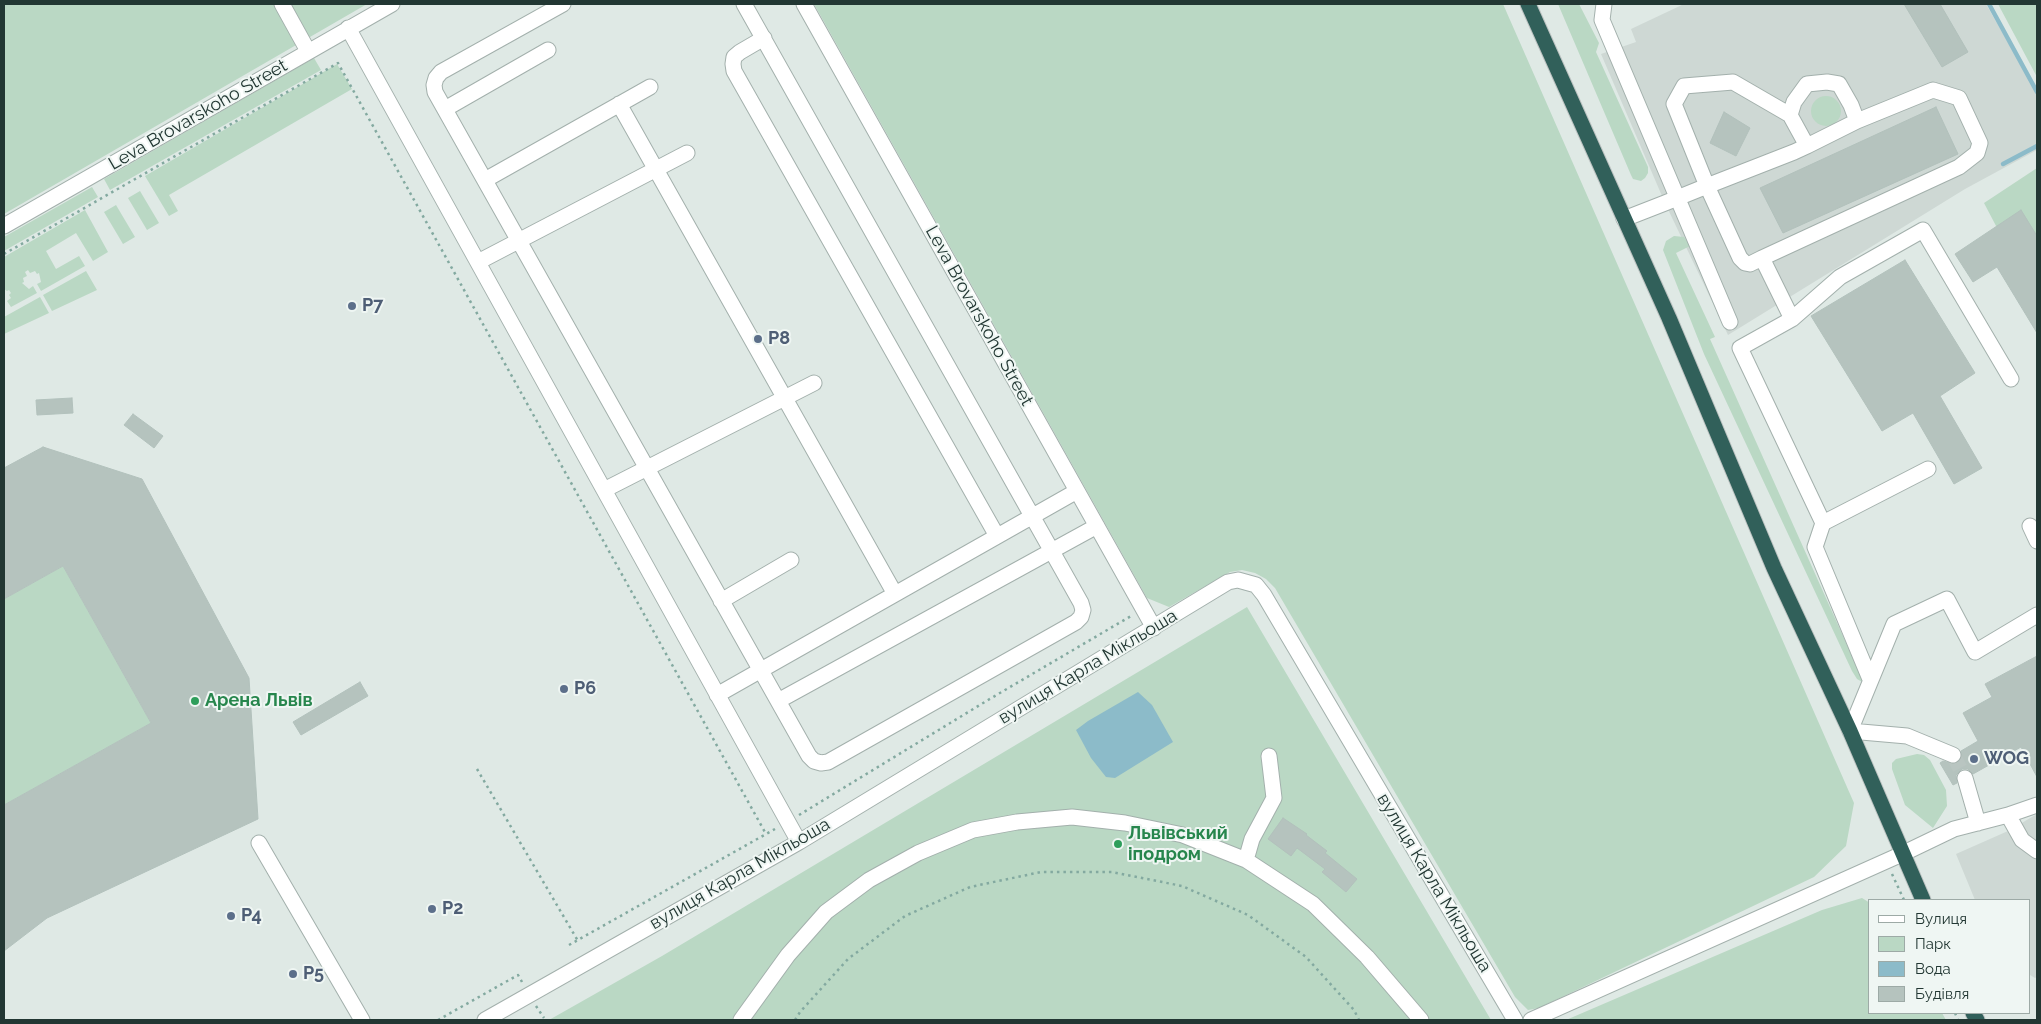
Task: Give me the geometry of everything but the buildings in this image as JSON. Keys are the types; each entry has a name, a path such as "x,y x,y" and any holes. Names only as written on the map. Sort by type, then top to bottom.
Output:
{"highway":[{"path":"1528,4 1669,318 1774,568 1850,731 1923,899"}],"street":[{"path":"282,4 308,51"},
{"name":"Leva Brovarskoho Street","path":"4,226 392,4"},
{"path":"563,4 441,72 434,84 435,92 809,756 814,762 821,763 828,762 1076,622 1081,617 1083,610 1052,551 744,4"},
{"name":"Leva Brovarskoho Street","path":"804,4 1154,628"},
{"path":"1604,4 1602,20 1730,322"},
{"path":"348,28 799,842"},
{"path":"764,38 734,57 734,71 997,536"},
{"path":"445,109 548,50"},
{"path":"1624,219 1678,198 1708,186 1807,146 1856,121 1933,90 1959,98 1980,143 1977,153 1959,167 1750,264 1745,263 1740,258 1708,186 1674,104 1684,86 1733,82 1790,115 1807,146"},
{"path":"1790,115 1794,102 1807,84 1827,82 1839,84 1845,92 1856,121"},
{"path":"485,180 650,87"},
{"path":"620,104 895,594"},
{"path":"478,262 687,153"},
{"path":"1870,679 1815,547 1823,523 1740,348 1792,320 1840,277 1924,230 2011,379"},
{"path":"1762,258 1792,320"},
{"path":"604,490 814,383"},
{"path":"1823,523 1928,469"},
{"path":"717,695 1077,491"},
{"path":"778,701 1097,526"},
{"path":"2030,526 2037,541"},
{"path":"721,601 791,560"},
{"name":"вулиця Карла Мікльоша","path":"485,1020 799,842 1228,582 1238,580 1256,585 1264,595 1515,1020"},
{"path":"1953,755 1907,736 1850,731 1894,624 1947,598 1975,652 2037,615"},
{"path":"1246,860 1252,839 1274,798 1269,756"},
{"path":"1965,778 1978,823"},
{"path":"1531,1020 1886,862 1954,829 2008,815 2037,805"},
{"path":"2008,815 2022,840 2037,851"},
{"path":"741,1020 788,955 826,912 869,880 918,853 973,830 1017,822 1072,817 1125,823 1182,835 1246,860 1313,904 1367,957 1421,1020"},
{"path":"259,843 362,1020"}],"path":[{"path":"4,254 338,63 766,834"},
{"path":"569,946 787,823 988,700 1143,609"},
{"path":"477,769 578,940"},
{"path":"1886,862 1904,899"},
{"path":"795,1020 848,959 905,916 970,887 1040,872 1112,872 1182,886 1248,915 1306,957 1354,1010 1359,1020"},
{"path":"438,1020 518,975"}],"shaded area":[{"path":"1684,4 1986,4 2037,93 2037,150 1965,189 1728,335 1665,203 1601,54 1636,42 1631,29"},
{"path":"2037,814 2037,977 2035,978 2031,976 2031,899 1975,899 1956,854 2008,831"}],"green space":[{"path":"4,4 367,4 4,214"},
{"path":"814,4 1503,4 1854,803 1846,846 1814,877 1539,1008 1528,1010 1515,997 1275,588 1266,579 1255,573 1242,570 1230,572 1169,607 1147,598"},
{"path":"1558,4 1579,4 1599,43 1596,52 1648,167 1648,173 1641,181 1633,179 1631,175"},
{"path":"1998,4 2037,4 2037,77"},
{"path":"314,58 321,70 110,190 104,179"},
{"path":"337,64 352,89 169,195 178,211 169,216 145,176"},
{"path":"1826,96 1832,97 1840,105 1840,117 1832,125 1826,126 1820,125 1812,117 1811,111 1812,105 1820,97"},
{"path":"2037,168 2037,304 1984,203"},
{"path":"92,187 98,197 4,251 4,237"},
{"path":"140,191 159,223 147,230 128,198"},
{"path":"116,205 135,237 123,244 104,212"},
{"path":"85,210 108,252 93,261 76,233 46,251 56,269 79,256 85,266 41,291 37,284 41,282 39,273 37,274 35,271 30,273 28,270 25,272 27,276 23,278 24,282 22,283 29,289 33,286 37,293 11,307 7,301 11,298 9,295 11,293 9,290 4,289 4,257"},
{"path":"1674,236 1684,237 1690,246 1676,253 1715,337 1710,339 1864,683 1857,679 1852,671 1704,354 1663,250 1666,241"},
{"path":"86,271 97,290 52,311 43,295"},
{"path":"40,297 49,313 4,334 4,317"},
{"path":"63,566 151,723 4,805 4,599"},
{"name":"Львівський іподром","path":"1247,607 1491,1020 549,1020 662,956"},
{"path":"1917,754 1924,755 1930,760 1946,790 1947,806 1933,828 1905,805 1892,769 1892,763 1896,759"},
{"path":"1862,898 1868,902 1868,1014 1943,1014 1946,1020 1566,1020 1822,910"}],"water":[{"path":"1138,692 1152,705 1173,742 1115,778 1106,777 1091,758 1076,730"}],"waterway":[{"path":"1989,4 2037,92"},
{"path":"2003,164 2037,146"}],"tunnel":[{"path":"1953,755 1965,778"}],"place":[{"name":"P7","path":"352,306"},
{"name":"P8","path":"758,339"},
{"name":"P6","path":"564,689"},
{"name":"Арена Львів","path":"195,701"},
{"name":"WOG","path":"1974,759"},
{"name":"Львівський іподром","path":"1118,844"},
{"name":"P2","path":"432,909"},
{"name":"P4","path":"231,916"},
{"name":"P5","path":"293,974"}]}
